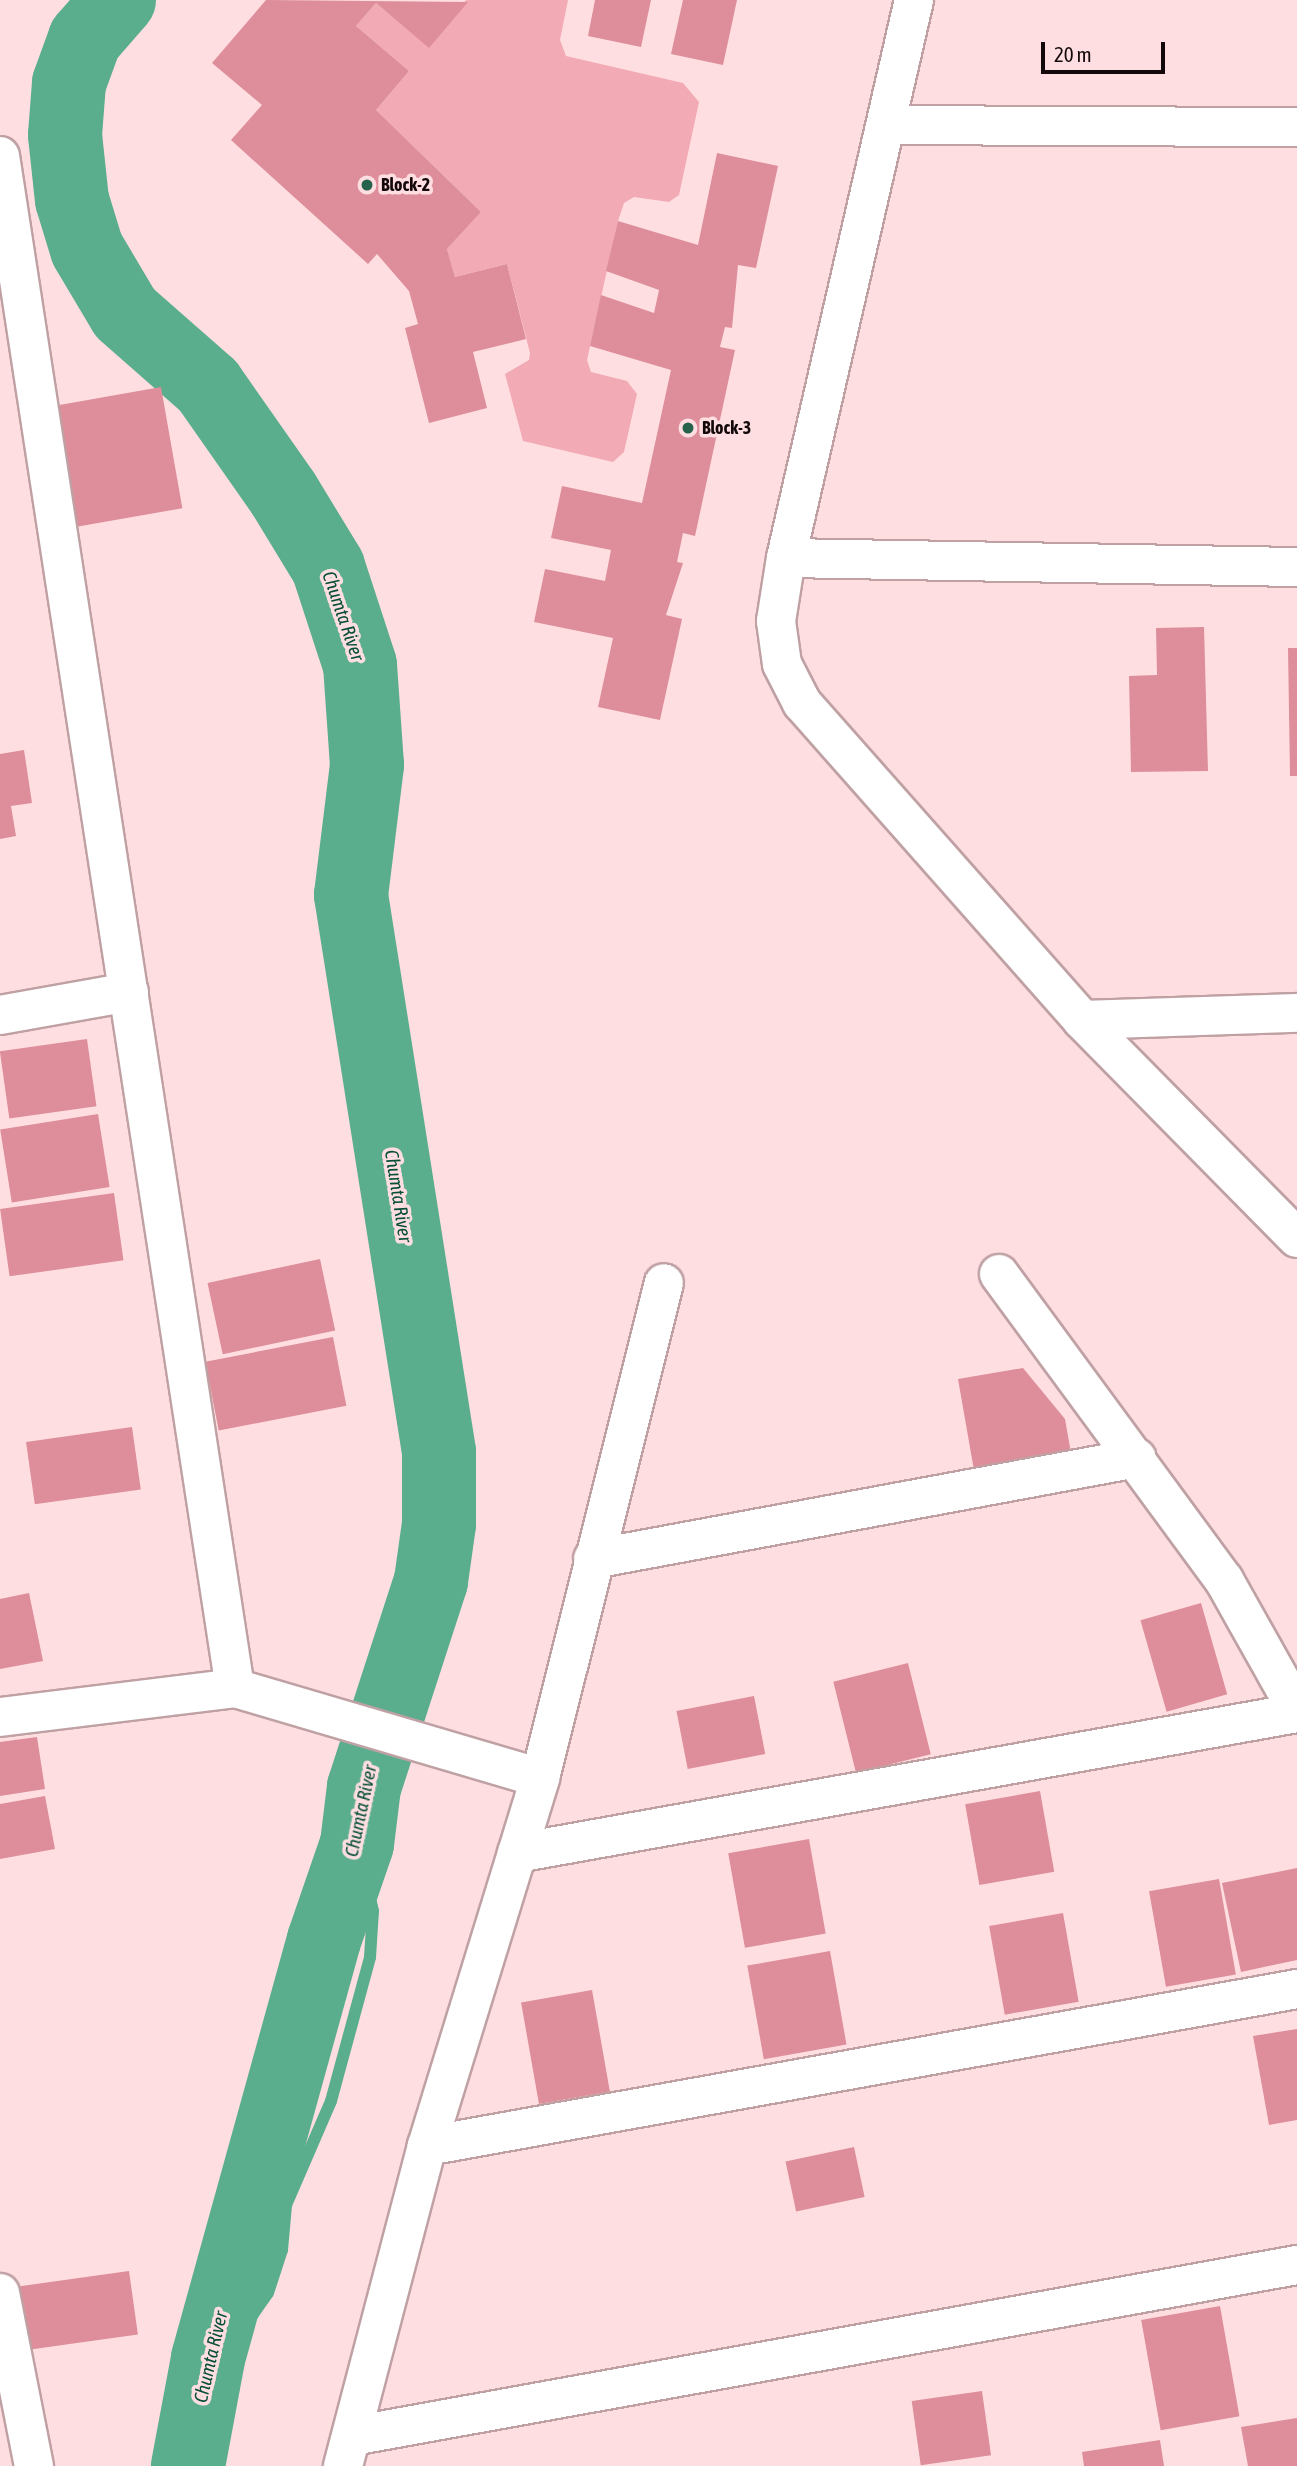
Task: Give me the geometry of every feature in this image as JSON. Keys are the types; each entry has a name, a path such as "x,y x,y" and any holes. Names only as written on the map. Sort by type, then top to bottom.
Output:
{"street":[{"path":"914,0 786,558 776,621 790,685 1082,1020 1297,1238"},
{"path":"886,125 1297,127"},
{"path":"0,156 235,1688"},
{"path":"786,558 1297,567"},
{"path":"0,1015 129,992"},
{"path":"1082,1020 1297,1013"},
{"path":"517,1853 1297,1712 1224,1580 1137,1458 999,1275"},
{"path":"664,1283 540,1778 427,2146 347,2451 1297,2265"},
{"path":"593,1559 1137,1458"},
{"path":"0,1717 235,1688 540,1778"},
{"path":"427,2146 1297,1989"},
{"path":"0,2293 34,2466"}],"shaded area":[{"path":"466,0 568,0 560,40 566,56 683,83 699,102 679,195 669,202 634,197 624,203 618,221 587,360 591,372 627,381 637,394 624,452 613,462 523,441 505,374 529,360 530,353 507,264 455,277 447,249 481,212 376,110 409,71 356,26 376,3 429,47"}],"building":[{"name":"Block-2","path":"266,0 468,2 429,48 376,3 356,26 409,71 376,110 481,212 447,249 455,277 507,264 526,339 473,352 487,408 429,423 405,328 418,324 409,291 377,254 368,264 231,140 262,105 212,63"},
{"path":"595,0 651,0 641,47 588,36"},
{"path":"683,0 737,0 723,65 671,54"},
{"name":"Block-3","path":"717,153 778,166 756,268 738,265 732,328 725,327 720,347 735,350 695,536 683,533 677,562 683,563 666,615 682,619 660,720 598,707 613,638 534,622 545,569 605,581 611,550 551,538 562,486 642,503 671,370 590,346 601,295 654,313 659,290 606,271 618,221 698,245"},
{"path":"161,387 182,508 78,527 57,405"},
{"path":"1204,627 1208,771 1131,772 1129,676 1157,675 1156,628"},
{"path":"1288,648 1297,648 1297,776 1290,776"},
{"path":"24,750 32,803 11,806 16,836 0,839 0,754"},
{"path":"87,1039 96,1106 9,1119 0,1051"},
{"path":"98,1114 110,1187 12,1203 0,1129"},
{"path":"114,1193 123,1260 10,1276 0,1209"},
{"path":"320,1259 335,1330 223,1354 208,1283"},
{"path":"333,1337 346,1406 219,1431 205,1362"},
{"path":"1023,1368 1065,1419 1072,1459 975,1476 958,1379"},
{"path":"132,1427 141,1489 35,1504 26,1442"},
{"path":"29,1593 43,1661 0,1669 0,1599"},
{"path":"1201,1603 1227,1694 1167,1712 1140,1620"},
{"path":"908,1663 931,1754 856,1773 833,1682"},
{"path":"754,1696 765,1754 688,1769 676,1711"},
{"path":"37,1737 45,1789 0,1796 0,1742"},
{"path":"1040,1791 1054,1872 979,1885 965,1804"},
{"path":"45,1796 55,1849 0,1859 0,1804"},
{"path":"809,1839 826,1934 745,1948 728,1853"},
{"path":"1297,1868 1297,1960 1241,1972 1222,1883"},
{"path":"1219,1879 1236,1975 1166,1987 1149,1891"},
{"path":"1063,1913 1079,2002 1005,2015 989,1926"},
{"path":"830,1951 846,2045 764,2059 747,1966"},
{"path":"592,1990 610,2091 539,2104 521,2003"},
{"path":"1297,2029 1297,2120 1269,2125 1253,2036"},
{"path":"854,2147 865,2197 796,2211 786,2162"},
{"path":"129,2271 138,2334 25,2350 16,2287"},
{"path":"1220,2306 1239,2416 1161,2430 1141,2320"},
{"path":"982,2391 991,2455 921,2465 912,2401"},
{"path":"1297,2418 1297,2466 1248,2466 1241,2427"},
{"path":"1160,2440 1164,2466 1084,2466 1082,2452"}],"waterway":[{"name":"Chumta River","path":"119,0 85,39 69,83 65,135 72,200 87,249 125,313 208,386 283,493 328,567 360,665 367,765 351,895 439,1452 439,1524 431,1581 364,1787 357,1844 324,1940 208,2359 188,2466"},
{"path":"215,2335 251,2317 268,2293 282,2250 286,2205 331,2101 370,1957 373,1911 357,1844"}],"place":[{"name":"Block-2","path":"367,185"},
{"name":"Block-3","path":"688,428"}]}
